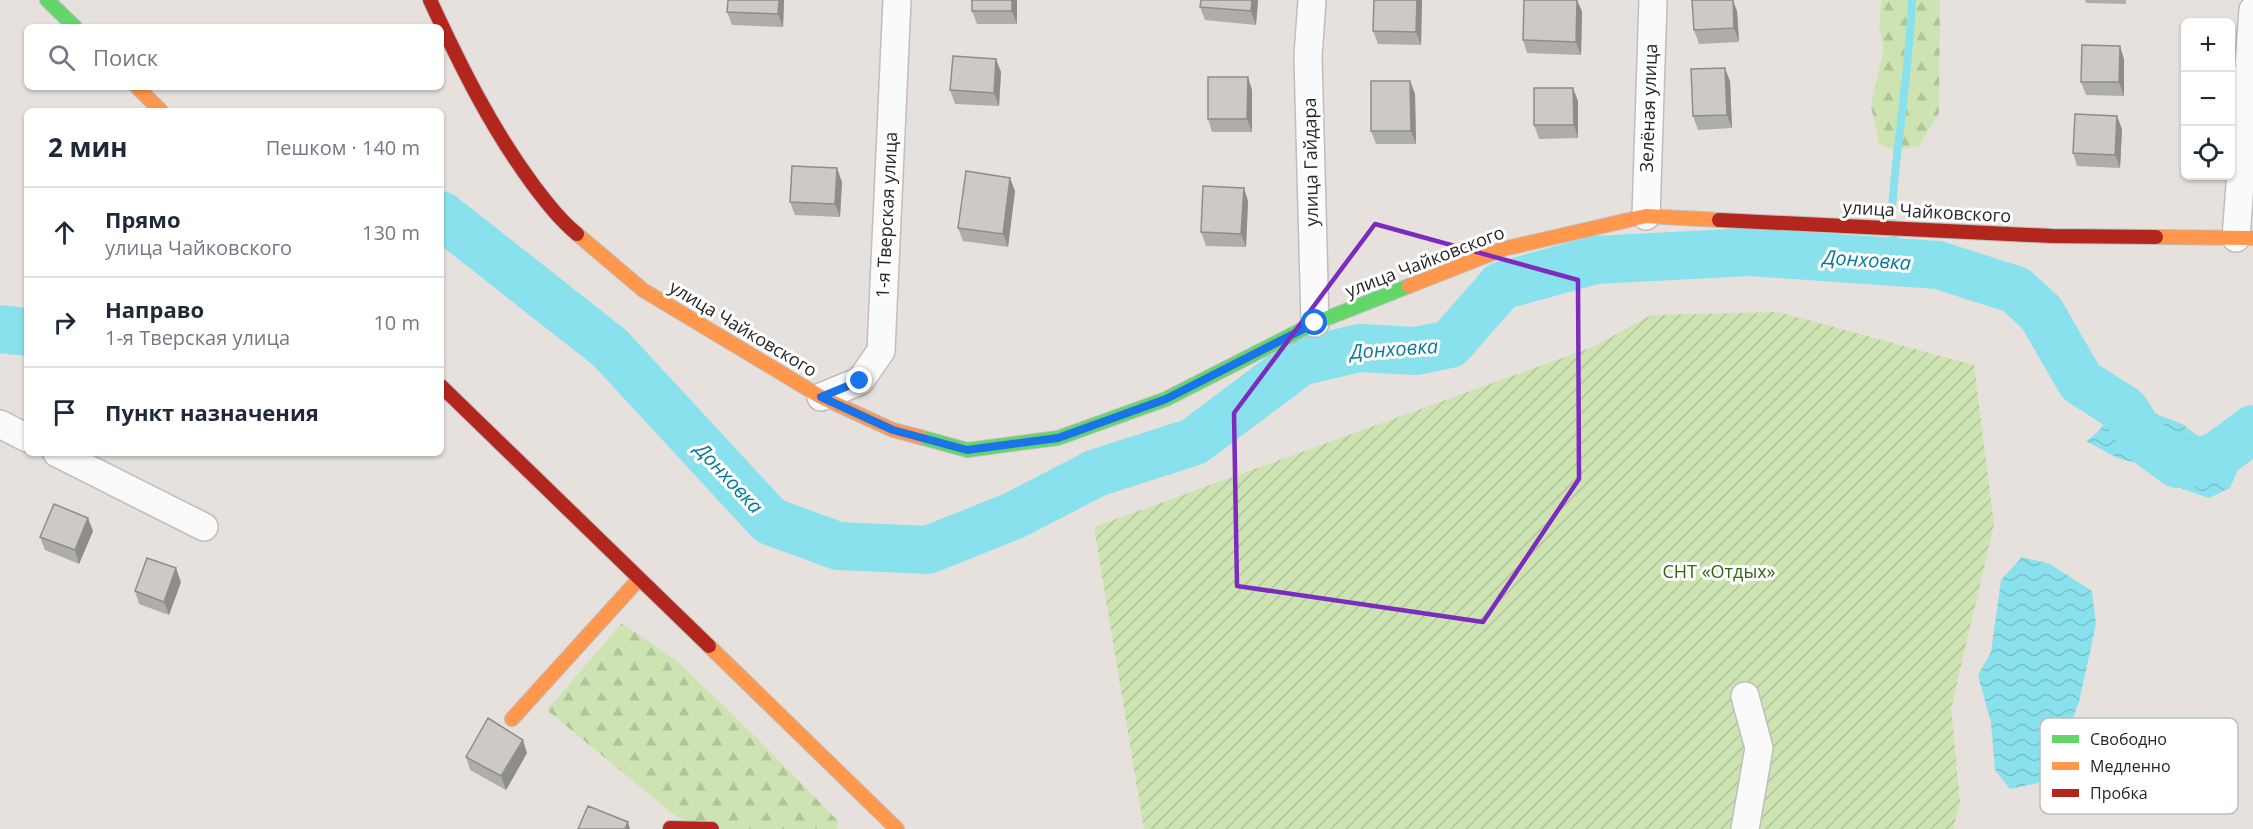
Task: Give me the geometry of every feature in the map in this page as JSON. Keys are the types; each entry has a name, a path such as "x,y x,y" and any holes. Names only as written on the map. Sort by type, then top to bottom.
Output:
{"street":[{"path":"47,0 72,24"},
{"name":"улица Чайковского","path":"430,0 441,24"},
{"name":"1-я Тверская улица","path":"821,397 860,381 881,351 897,0"},
{"name":"улица Гайдара","path":"1312,0 1308,56 1315,323"},
{"name":"Зелёная улица","path":"1646,216 1653,0"},
{"path":"2244,238 2253,10"},
{"name":"улица Чайковского","path":"444,30 461,67 504,146 561,221 643,290 821,397 893,430 967,450 1058,438 1166,399 1315,323 1503,249 1646,216 2052,236 2244,238"},
{"path":"140,90 158,108"},
{"path":"444,389 897,829"},
{"path":"0,424 24,436"},
{"path":"63,456 204,527"},
{"path":"512,719 639,579"},
{"path":"1745,696 1759,748 1745,829"},
{"path":"670,828 709,827 712,829"}],"highlighted area":[{"path":"1375,224 1578,280 1579,479 1483,622 1237,586 1234,413"}],"green space":[{"path":"1881,0 1940,0 1939,113 1919,146 1895,151 1879,144 1871,106 1884,46 1879,28"},
{"name":"СНТ «Отдых»","path":"1778,312 1974,365 1994,524 1951,709 1960,802 1953,829 1144,829 1094,527 1595,346 1651,315"},
{"path":"622,623 678,662 838,821 837,829 702,829 673,814 547,710"}],"water":[{"path":"2119,393 2148,411 2182,424 2198,436 2212,439 2239,432 2246,434 2243,458 2230,488 2209,498 2183,489 2169,477 2148,466 2117,458 2086,441 2102,427 2104,422 2103,396"},
{"path":"2022,557 2050,564 2092,591 2096,624 2079,702 2073,718 2040,718 2040,781 2010,789 1995,770 1991,723 1978,675 1991,652 2001,580"}],"building":[{"path":"728,0 779,0 778,14 727,12"},
{"path":"972,0 1012,0 1012,11 972,11"},
{"path":"1201,0 1252,0 1251,11 1200,7"},
{"path":"1374,0 1417,0 1416,32 1373,31"},
{"path":"1524,0 1577,0 1576,42 1523,40"},
{"path":"1692,0 1733,0 1734,28 1694,30"},
{"path":"2082,45 2120,46 2119,82 2081,82"},
{"path":"953,56 996,59 994,93 950,90"},
{"path":"1725,68 1727,115 1693,116 1691,69"},
{"path":"1208,77 1248,77 1247,119 1208,119"},
{"path":"1371,81 1410,81 1411,131 1371,131"},
{"path":"1534,88 1573,88 1574,125 1534,125"},
{"path":"2075,114 2117,116 2115,155 2073,153"},
{"path":"792,166 837,168 835,204 790,202"},
{"path":"966,171 1010,178 1003,234 958,228"},
{"path":"1203,186 1244,188 1241,234 1201,232"},
{"path":"54,504 88,518 75,550 40,537"},
{"path":"147,558 176,568 164,602 135,591"},
{"path":"488,718 523,740 501,776 466,757"},
{"path":"588,806 628,822 625,829 578,829"}],"waterway":[{"path":"1891,220 1912,0"},
{"name":"Донховка","path":"444,217 610,348 770,521 838,546 928,550 1013,516 1096,473 1193,442 1300,362 1359,348 1416,351 1450,344 1501,286 1595,260 1750,252 1938,265 2016,290 2041,313 2081,382 2125,410 2143,439 2177,464 2197,463 2218,455 2253,429"},
{"path":"1893,236 1898,247 1938,265"},
{"name":"Донховка","path":"0,329 24,332"}],"traffic: fast":[{"path":"47,0 72,24"},
{"path":"920,437 967,450 1058,438 1166,399 1315,323 1409,286"}],"traffic: slow":[{"path":"140,90 158,108"},
{"path":"1409,286 1503,249 1646,216 1719,220"},
{"path":"577,234 643,290 821,397 893,430 920,437"},
{"path":"2156,237 2253,238"},
{"path":"512,719 639,579"},
{"path":"709,646 897,829"}],"traffic: jam":[{"path":"430,0 442,24"},
{"path":"444,29 490,119 518,164 559,217 577,234"},
{"path":"1719,220 2052,236 2156,237"},
{"path":"444,389 709,646"},
{"path":"670,828 712,829"}],"route":[{"path":"860,381 821,397 893,430 967,450 1058,438 1166,399 1315,323"}]}
